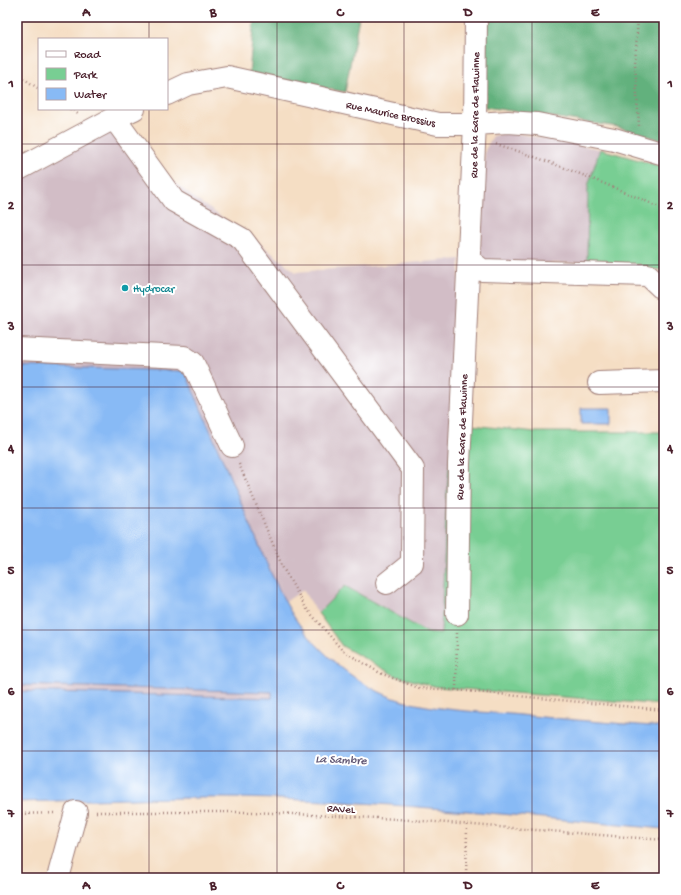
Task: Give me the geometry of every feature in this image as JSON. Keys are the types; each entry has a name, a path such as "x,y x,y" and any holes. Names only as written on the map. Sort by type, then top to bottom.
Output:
{"street":[{"name":"Rue de la Gare de Flawinne","path":"457,614 459,464 474,131 476,17"},
{"name":"Rue Maurice Brossius","path":"168,94 188,84 227,77 474,131 508,122 537,124 614,139 664,154"},
{"path":"17,170 132,110"},
{"path":"114,118 174,201 242,239 413,469 412,563 387,583"},
{"path":"469,260 482,270 648,275 664,290"},
{"path":"17,348 184,357 193,363 232,446"},
{"path":"599,383 664,381"},
{"path":"58,878 76,812"}],"path":[{"path":"638,17 636,64 640,147"},
{"path":"17,74 38,88"},
{"path":"474,131 604,183 664,209"},
{"path":"232,446 283,568 306,608 342,650 380,673 419,688 456,690 664,710"},
{"path":"456,690 457,614"},
{"name":"RAVeL","path":"17,814 175,811 252,812 397,819 664,840"},
{"path":"466,878 468,824"}],"shaded area":[{"path":"128,122 156,167 195,199 250,236 296,272 460,259 453,423 447,493 441,634 428,633 345,586 318,613 303,590 285,602 270,571 185,371 17,366 17,181 67,153"},
{"path":"509,132 600,149 588,186 587,263 479,264 485,150 493,136"},
{"path":"17,685 272,691 272,698 17,691"}],"green space":[{"path":"254,17 359,17 345,92 249,74"},
{"path":"487,17 641,17 664,24 664,141 618,127 485,107"},
{"path":"600,149 664,167 664,270 587,263 588,186"},
{"path":"453,423 535,432 664,432 664,705 438,687 396,676 342,646 318,613 345,586 428,633 441,634 447,493"}],"water":[{"name":"La Sambre","path":"17,366 185,371 270,571 291,612 321,650 349,673 379,692 411,703 460,710 664,727 664,829 423,807 326,801 213,798 17,802 17,691 272,698 272,692 17,685"},
{"path":"581,408 611,408 611,424 581,424"}],"place":[{"name":"Hydrocar","path":"125,288"}]}
